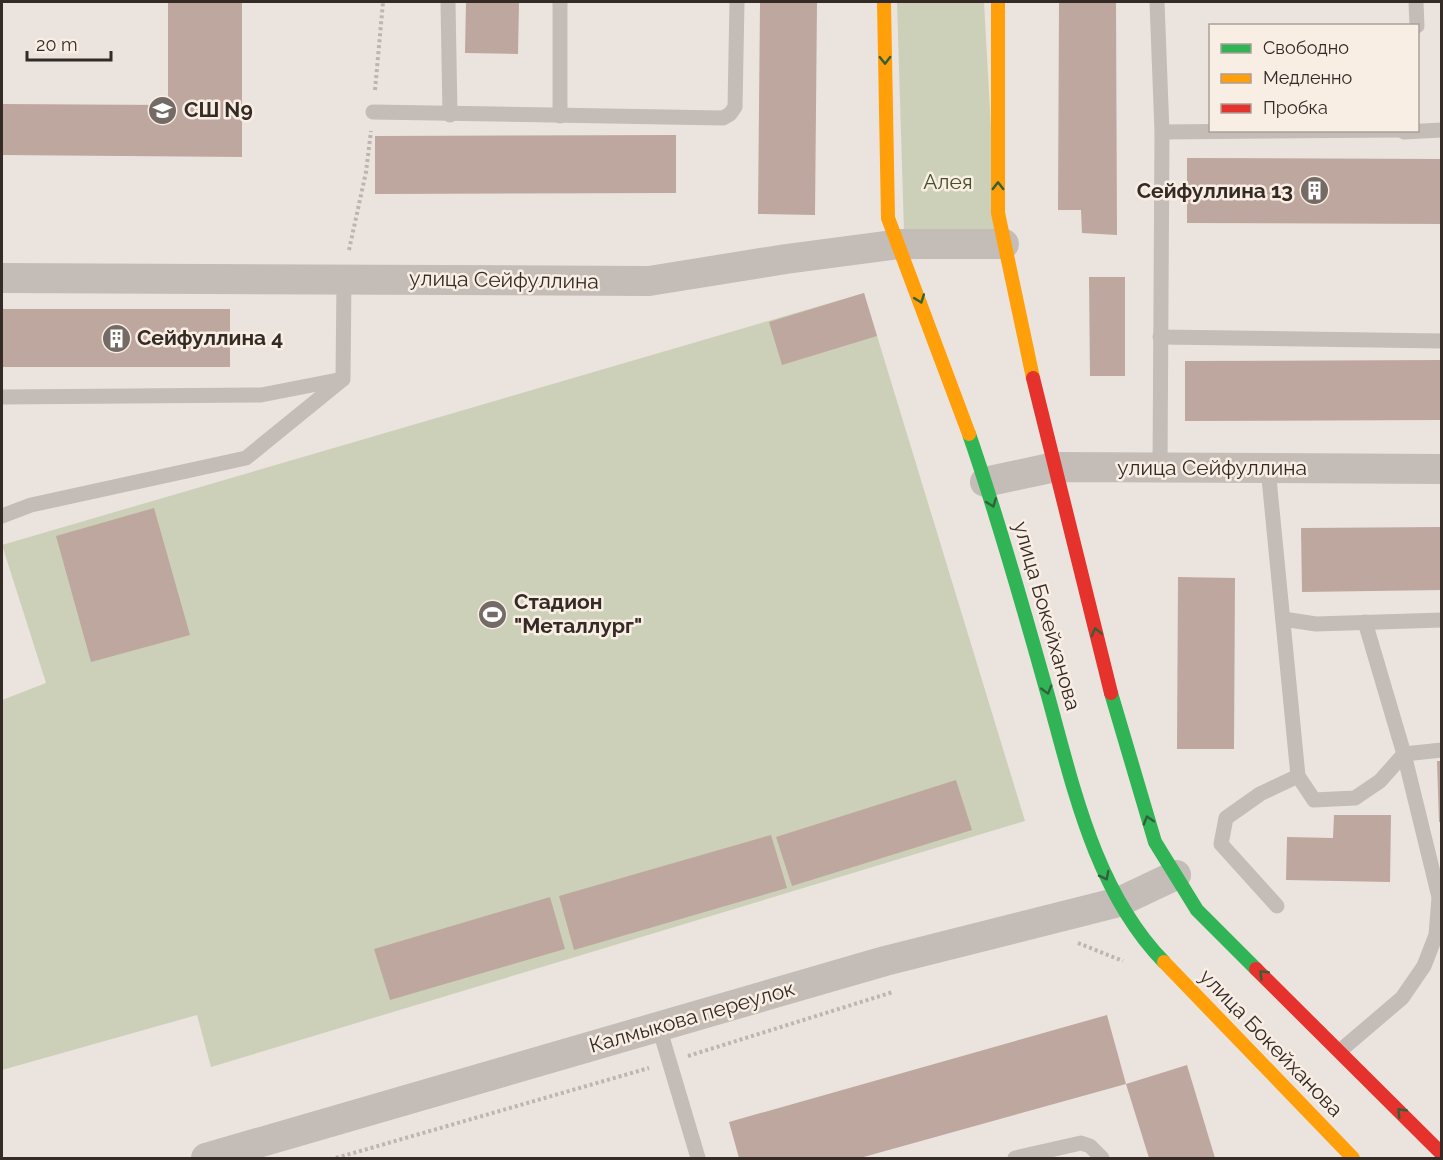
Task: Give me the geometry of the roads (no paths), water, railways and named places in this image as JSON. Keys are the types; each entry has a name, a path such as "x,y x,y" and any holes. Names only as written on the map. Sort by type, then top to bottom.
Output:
{"street":[{"name":"улица Бокейханова","path":"884,2 888,219 900,244 985,482 1066,759 1100,866 1119,902 1151,949 1353,1158"},
{"name":"улица Бокейханова","path":"998,2 998,213 1055,467 1115,709 1155,842 1197,909 1341,1050 1442,1154"},
{"name":"улица Сейфуллина","path":"2,278 649,281 900,244 1004,244"},
{"name":"улица Сейфуллина","path":"985,482 1055,467 1442,469"},
{"name":"Калмыкова переулок","path":"206,1158 253,1152 659,1027 885,961 1119,902 1176,874"}],"lane":[{"path":"448,2 450,115"},
{"path":"560,2 560,116"},
{"path":"373,112 723,118 735,107 736,2"},
{"path":"1157,2 1161,132 1160,468"},
{"path":"1416,2 1417,24"},
{"path":"1419,131 1442,130"},
{"path":"1161,132 1209,132"},
{"path":"343,379 344,279"},
{"path":"1161,337 1442,341"},
{"path":"2,397 261,395 343,379"},
{"path":"2,516 31,505 246,458 343,379"},
{"path":"1268,468 1298,776 1314,800 1355,798 1380,781 1404,754 1442,750"},
{"path":"1283,619 1317,624 1442,620"},
{"path":"1341,1050 1402,998 1424,966 1436,935 1439,897 1404,754 1365,622"},
{"path":"1277,906 1221,844 1226,818 1260,794 1298,776"},
{"path":"659,1027 698,1158"},
{"path":"1015,1158 1081,1143 1089,1146 1102,1158"}],"place":[{"name":"СШ N9","path":"163,110"},
{"name":"Сейфуллина 13","path":"1314,191"},
{"name":"Сейфуллина 4","path":"116,338"},
{"name":"Стадион \"Металлург\"","path":"493,614"}],"park label":[{"name":"Алея","path":"948,182"}]}
